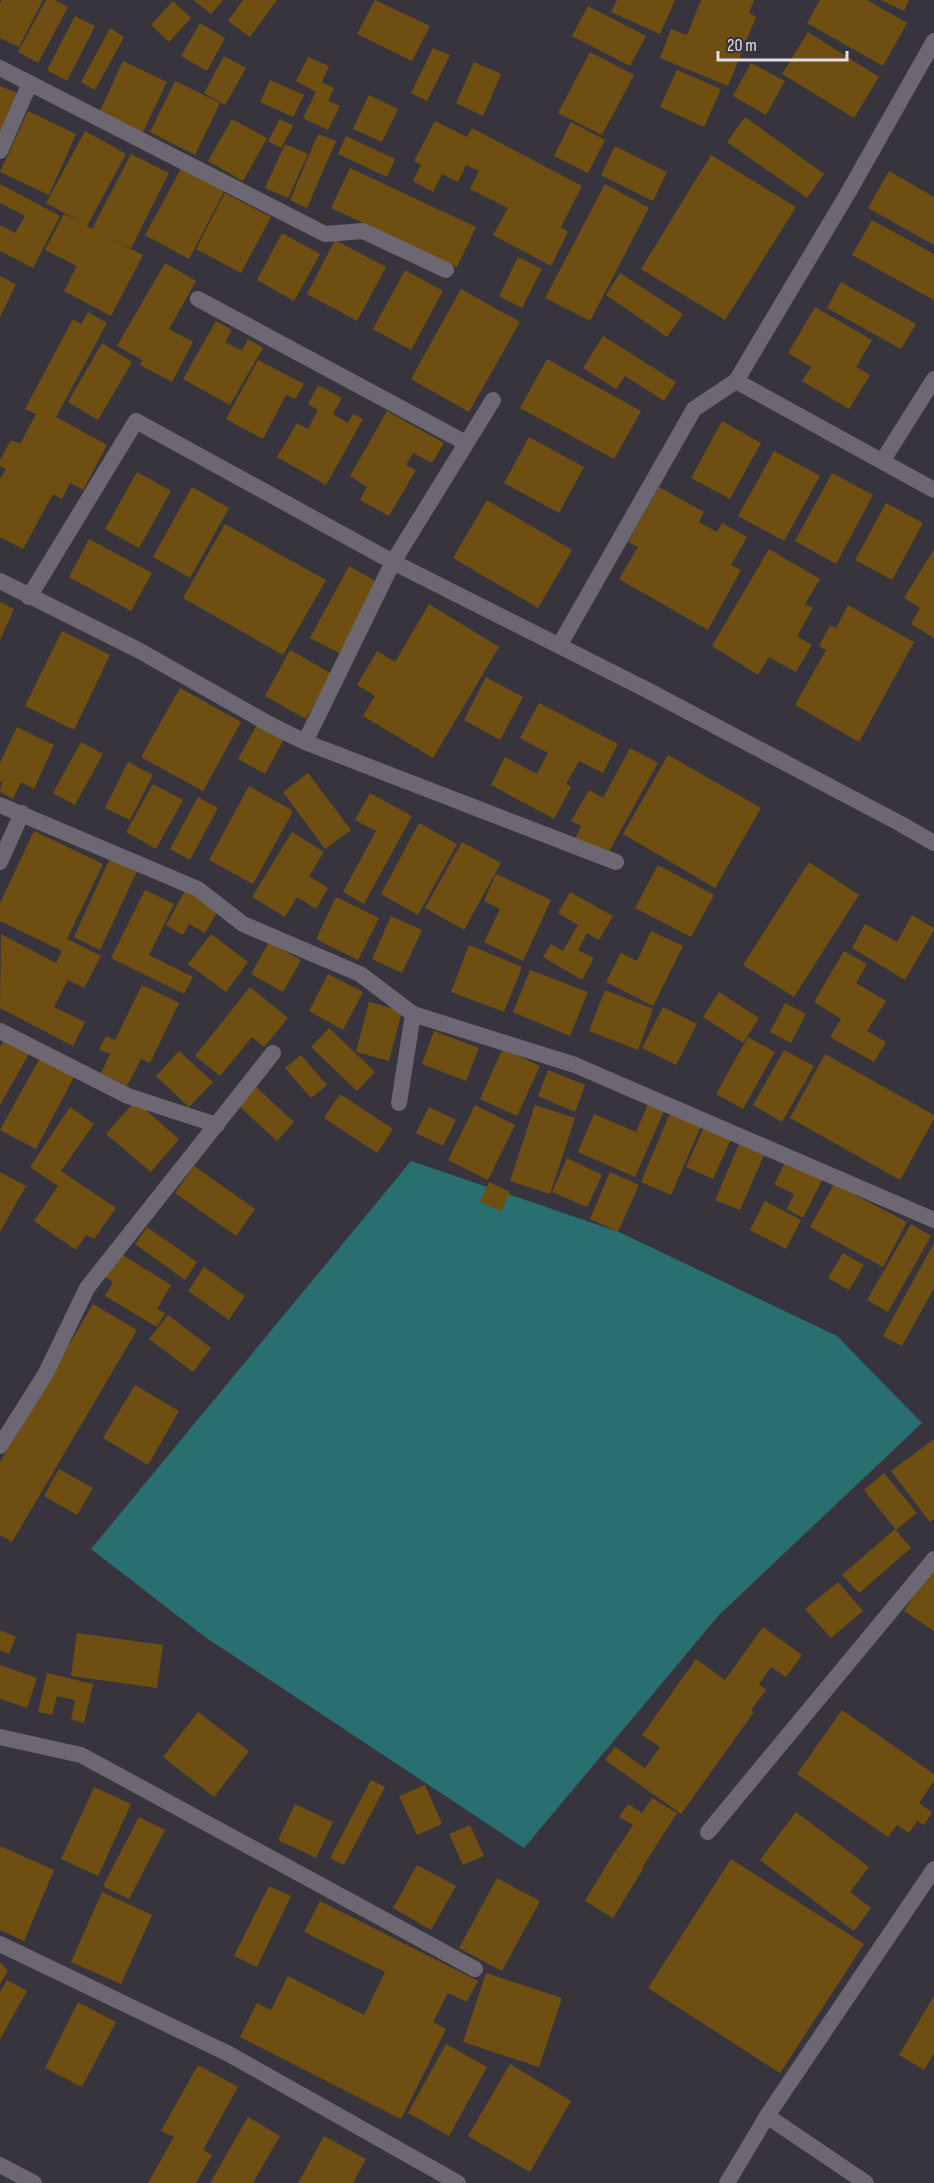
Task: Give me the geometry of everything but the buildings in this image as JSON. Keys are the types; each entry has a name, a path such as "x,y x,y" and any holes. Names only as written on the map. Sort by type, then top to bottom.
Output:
{"street":[{"path":"559,646 694,409 736,381 848,193 934,41"},
{"path":"0,68 324,234 363,231 446,270"},
{"path":"0,151 30,83"},
{"path":"198,299 466,442"},
{"path":"883,460 934,379"},
{"path":"736,381 934,490"},
{"path":"305,742 393,562 493,400"},
{"path":"29,597 136,422 393,562 870,807 934,843"},
{"path":"0,580 29,597 140,651 268,724 305,742 616,862"},
{"path":"0,806 22,813 198,890 243,924 360,974 413,1014 575,1065 934,1220"},
{"path":"0,862 22,813"},
{"path":"399,1103 413,1014"},
{"path":"0,1031 128,1096 217,1125"},
{"path":"0,1446 46,1373 87,1288 273,1053"},
{"path":"708,1832 934,1559"},
{"path":"0,1737 81,1755 475,1969"},
{"path":"727,2183 767,2116 934,1869"},
{"path":"0,1944 229,2054 458,2183"},
{"path":"767,2116 866,2183"},
{"path":"0,2165 34,2183"}],"shaded area":[{"path":"411,1161 619,1232 837,1336 922,1423 719,1615 524,1848 205,1637 91,1549"}]}
